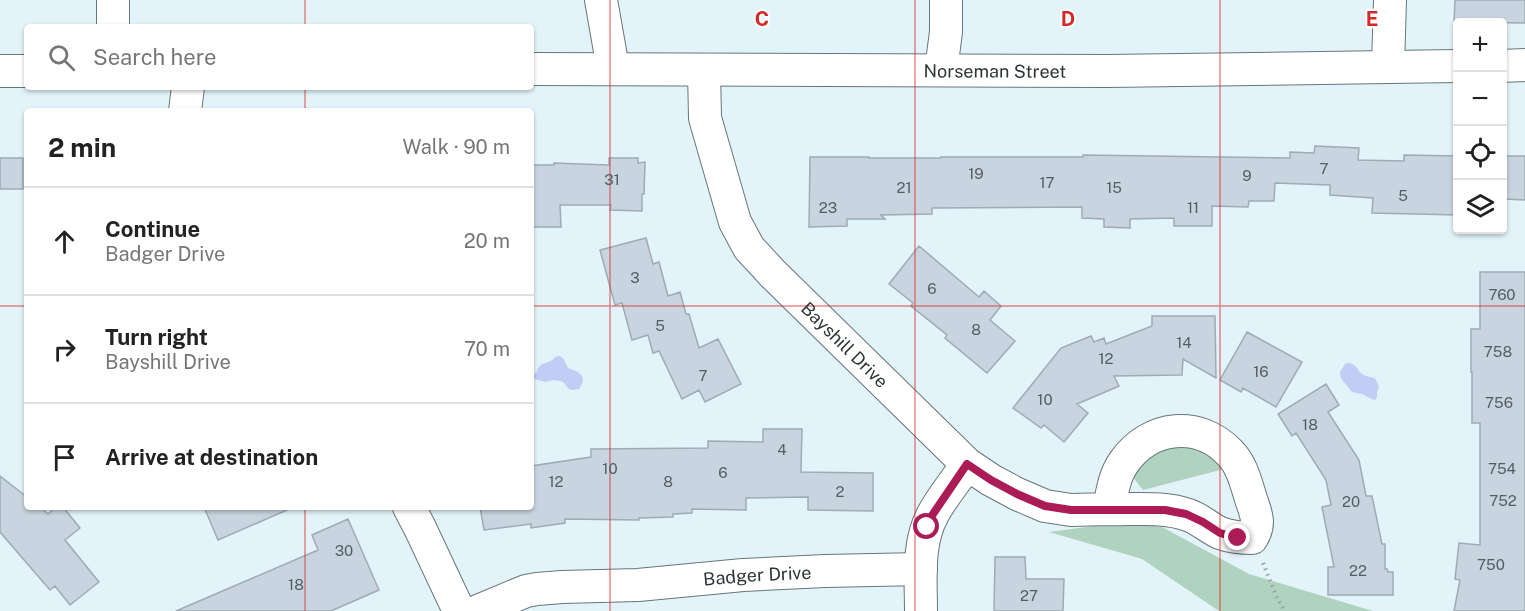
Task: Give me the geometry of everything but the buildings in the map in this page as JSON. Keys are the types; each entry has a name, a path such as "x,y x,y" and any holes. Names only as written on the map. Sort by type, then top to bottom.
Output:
{"street":[{"path":"113,0 113,24"},
{"path":"601,0 613,68"},
{"path":"941,70 946,32 946,0"},
{"path":"1388,66 1390,0"},
{"path":"1507,66 1525,65"},
{"name":"Norseman Street","path":"534,69 1108,71 1453,66"},
{"name":"Bayshill Drive","path":"704,70 705,118 735,222 750,248 772,274 967,464 999,484 1045,506 1071,510 1165,510 1186,514 1220,533 1238,538 1252,538"},
{"path":"0,71 24,71"},
{"path":"185,108 188,90"},
{"path":"1109,509 1113,484 1122,464 1134,449 1151,437 1171,431 1193,432 1216,440 1232,454 1241,470 1256,515 1257,529 1252,538"},
{"path":"921,611 921,570 927,527 933,514 967,464"},
{"path":"411,510 459,611"},
{"name":"Badger Drive","path":"478,611 526,591 537,589 585,599 638,585 755,574 921,570"}],"path":[{"path":"1252,538 1277,598 1285,611"}],"green space":[{"path":"1177,444 1196,446 1228,468 1143,490 1132,476 1137,469 1150,455"},
{"path":"1124,522 1162,527 1249,574 1373,611 1219,611 1142,559 1049,532"}],"water":[{"path":"559,356 563,358 568,368 576,371 583,378 579,389 569,389 560,381 545,382 534,379 534,374 540,365"},
{"path":"1348,363 1364,375 1375,378 1379,387 1375,400 1351,391 1344,382 1340,372"}],"route":[{"path":"927,527 933,514 967,464 991,480 1045,506 1071,510 1165,510 1186,514 1220,533 1238,538"}]}
